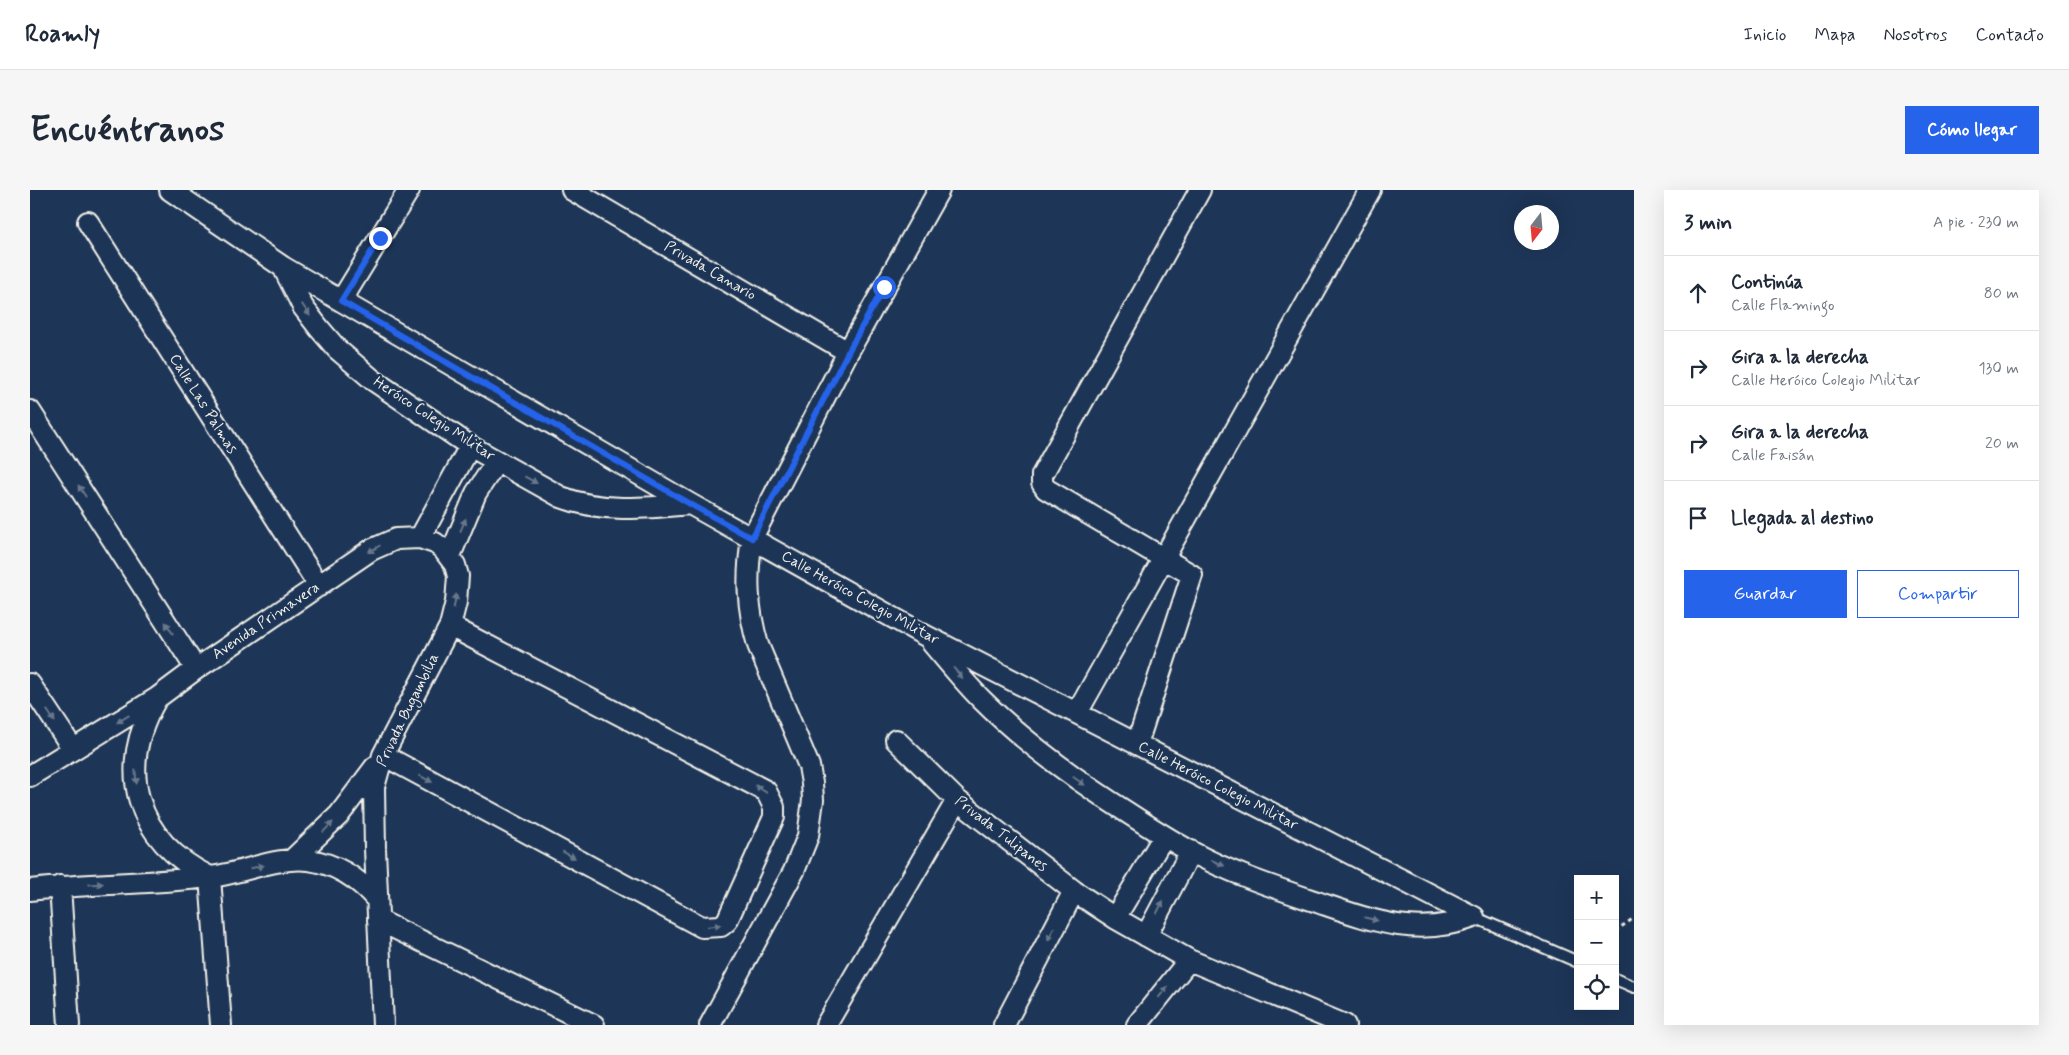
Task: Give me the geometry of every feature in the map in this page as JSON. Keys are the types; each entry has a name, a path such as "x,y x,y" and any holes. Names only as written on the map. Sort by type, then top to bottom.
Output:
{"street":[{"name":"Calle Heróico Colegio Militar","path":"170,190 283,267 690,504 926,636 1474,917"},
{"path":"341,301 409,190"},
{"name":"Privada Canario","path":"572,190 848,352"},
{"path":"710,1025 794,871 808,836 813,800 809,766 758,645 753,627 748,591 748,565 752,538 848,352 939,190"},
{"path":"1137,744 1192,575 1046,489 1042,483 1042,475 1200,190"},
{"path":"1076,713 1370,190"},
{"name":"Calle Las Palmas","path":"88,222 319,586"},
{"name":"Heróico Colegio Militar","path":"283,267 303,307 337,349 373,380 470,446 561,497 584,504 645,508 690,504"},
{"path":"30,411 196,669"},
{"path":"470,446 420,538 435,543 450,556 476,493 497,461"},
{"name":"Avenida Primavera","path":"30,776 157,698 196,669 384,544 396,539 420,538"},
{"name":"Privada Bugambilia","path":"383,1025 374,787 383,755 450,626 458,586 455,565 450,556"},
{"path":"292,860 339,815 383,755 702,927 721,926 727,921 774,816 774,808 766,791 450,626"},
{"path":"926,636 980,698 1027,741 1077,780 1164,836 1191,851 1272,887 1357,916 1396,925 1422,928 1442,927 1474,917"},
{"path":"30,684 73,749"},
{"path":"157,698 141,730 136,748 135,765 140,801 146,817 166,847 186,864 210,877"},
{"name":"Privada Tulipanes","path":"896,740 957,800 1074,891 1115,918 1189,960 1337,1024"},
{"path":"826,1025 957,800"},
{"path":"1115,918 1164,836"},
{"path":"1146,936 1191,851"},
{"path":"30,890 60,886 210,877 292,860 317,862 340,870 366,888 377,900"},
{"path":"210,877 221,1025"},
{"path":"60,886 69,1025"},
{"path":"1004,1025 1074,891"},
{"path":"378,920 594,1025"},
{"path":"1137,1025 1189,960"}],"lane":[{"name":"Calle Heróico Colegio Militar","path":"1474,917 1574,961"},
{"path":"1619,981 1634,987"}],"path":[{"path":"1619,928 1634,918"}],"route":[{"path":"380,238 341,301 690,504 752,538 848,352 884,287"}]}
